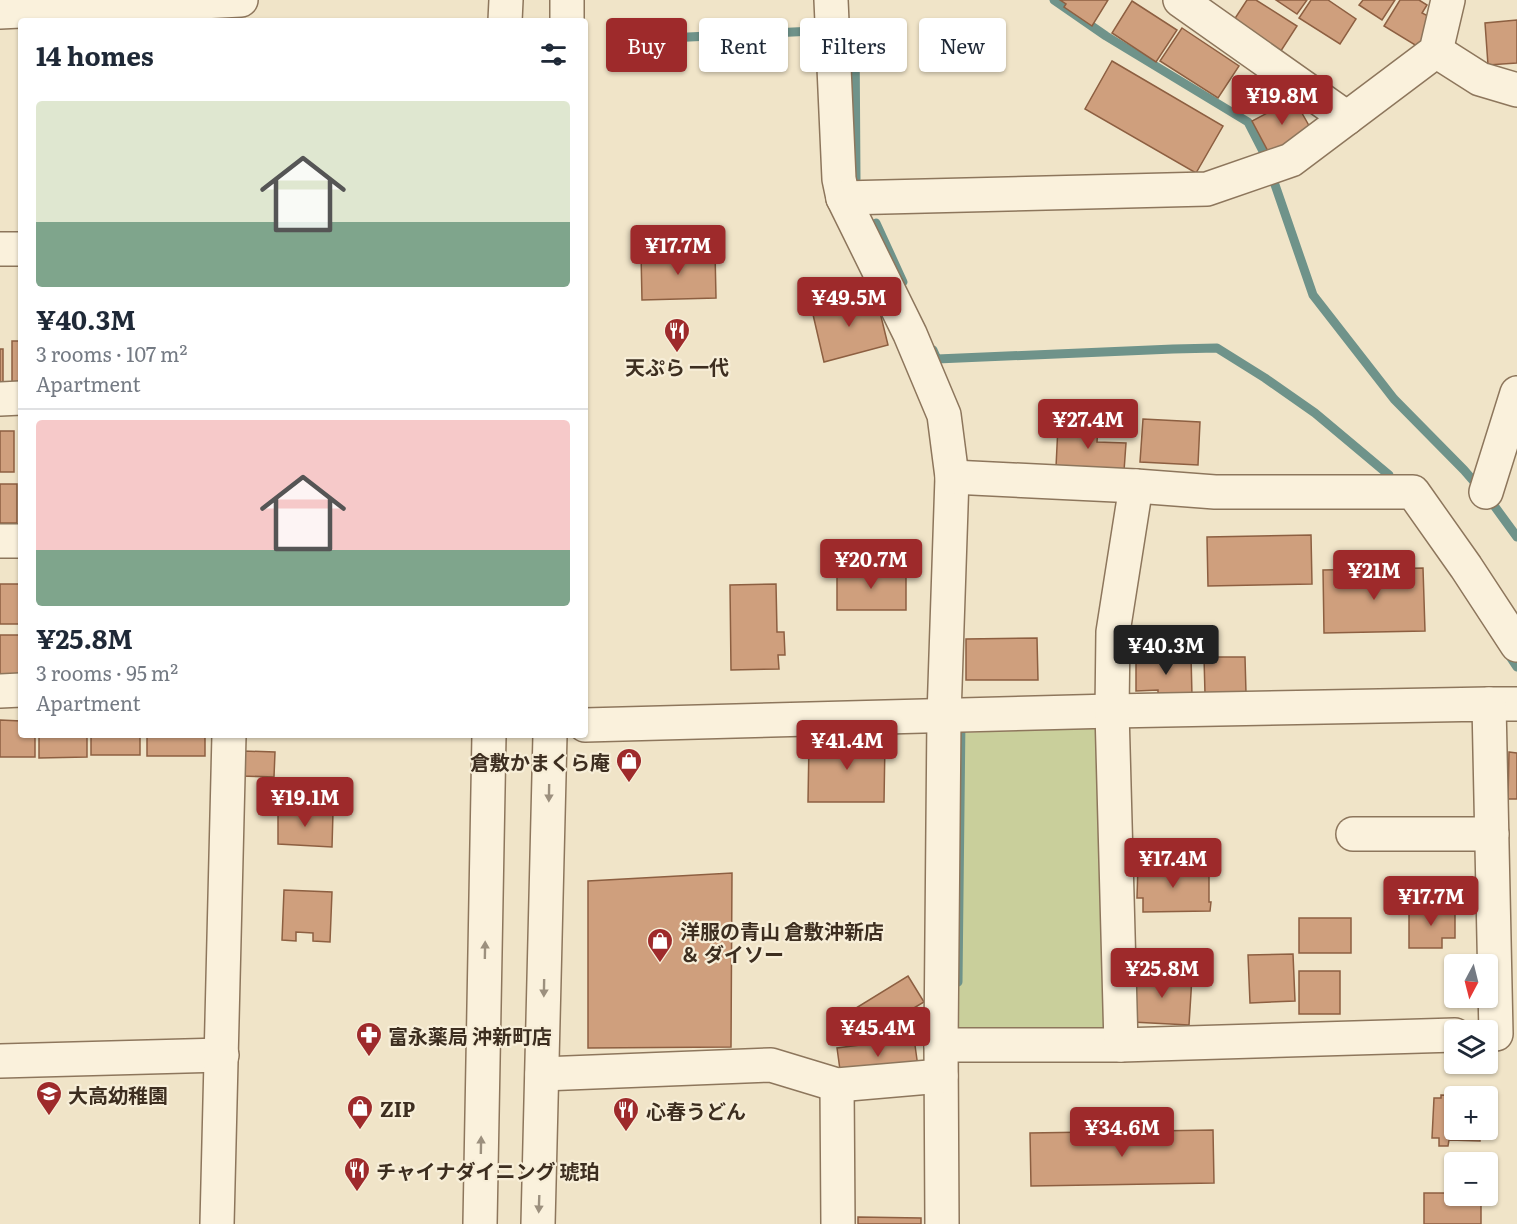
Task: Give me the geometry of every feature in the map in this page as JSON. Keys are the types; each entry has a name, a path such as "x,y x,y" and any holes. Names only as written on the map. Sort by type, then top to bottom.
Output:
{"street":[{"path":"0,12 221,0"},
{"path":"505,18 506,0"},
{"path":"567,0 567,18"},
{"path":"1180,0 1347,118"},
{"path":"843,198 1207,189 1291,160 1436,51 1446,2"},
{"path":"1436,51 1480,79 1517,90"},
{"path":"834,72 839,178 843,198 910,334 944,415 952,477 954,715 948,1053 942,1224"},
{"path":"0,249 18,249"},
{"path":"1486,492 1517,393"},
{"path":"0,399 18,398"},
{"path":"952,477 1215,492 1413,492 1517,645"},
{"path":"1121,1046 1113,632 1136,486"},
{"path":"0,541 18,541"},
{"path":"0,691 18,690"},
{"path":"588,725 1113,711 1503,704 1492,834 1500,1034"},
{"path":"217,1224 229,738"},
{"path":"480,1224 489,738"},
{"path":"538,1224 550,738"},
{"path":"1353,834 1492,834"},
{"path":"542,1074 771,1065 837,1085 948,1053 1444,1035"},
{"path":"0,1061 222,1055"},
{"path":"837,1085 838,1224"}],"green space":[{"path":"1100,728 1104,1029 959,1034 960,733"}],"building":[{"path":"1060,0 1108,0 1092,26 1064,7 1066,4"},
{"path":"1247,0 1256,0 1297,26 1277,57 1230,26"},
{"path":"1276,0 1307,0 1297,14"},
{"path":"1311,0 1328,0 1356,19 1340,44 1299,18"},
{"path":"1363,0 1395,0 1382,20 1359,5"},
{"path":"1400,0 1419,0 1427,5 1422,13 1432,18 1420,48 1384,26"},
{"path":"1132,1 1177,30 1156,62 1112,33"},
{"path":"1517,20 1517,63 1488,65 1485,23"},
{"path":"1182,28 1239,66 1218,98 1160,61"},
{"path":"1112,61 1223,126 1196,173 1085,109"},
{"path":"1294,99 1312,131 1269,153 1252,121"},
{"path":"715,251 716,298 642,300 641,253"},
{"path":"876,296 888,345 824,362 811,306 842,299 844,304"},
{"path":"12,341 18,341 18,384 12,384"},
{"path":"0,349 3,349 3,391 0,391"},
{"path":"1143,419 1200,422 1198,465 1140,462"},
{"path":"1058,426 1098,428 1097,442 1126,443 1124,471 1056,467"},
{"path":"0,431 14,431 14,472 0,472"},
{"path":"0,484 17,484 17,523 0,523"},
{"path":"1311,535 1312,584 1208,586 1207,537"},
{"path":"1423,568 1425,631 1324,633 1323,570"},
{"path":"837,569 906,570 906,610 837,610"},
{"path":"0,584 18,584 18,624 0,624"},
{"path":"776,584 777,632 784,632 785,655 778,655 779,669 731,670 730,585"},
{"path":"0,635 18,635 18,680 0,680"},
{"path":"1037,638 1038,680 966,680 966,639"},
{"path":"1191,655 1192,696 1158,696 1158,690 1136,691 1136,661 1156,661 1156,656"},
{"path":"1204,657 1245,657 1246,693 1205,694"},
{"path":"0,720 18,721 18,738 35,738 35,757 0,757"},
{"path":"39,738 87,738 87,757 39,758"},
{"path":"91,738 140,738 140,755 91,755"},
{"path":"147,738 205,738 205,756 147,756"},
{"path":"809,741 885,741 884,802 808,802"},
{"path":"243,751 275,752 274,777 242,776"},
{"path":"1509,752 1517,753 1517,799 1508,799"},
{"path":"278,809 333,812 332,847 278,844"},
{"path":"1138,865 1209,870 1210,911 1143,912 1143,898 1137,898"},
{"name":"洋服の青山 倉敷沖新店 ＆ ダイソー","path":"732,873 731,1047 588,1048 588,881"},
{"path":"284,890 332,892 330,942 313,941 313,933 296,932 296,941 282,940"},
{"path":"1409,908 1455,908 1455,938 1442,938 1442,948 1409,948"},
{"path":"1299,918 1351,918 1351,953 1299,953"},
{"path":"1293,954 1295,1001 1250,1003 1248,955"},
{"path":"1149,971 1162,972 1162,975 1192,977 1189,1025 1132,1022 1135,976 1149,977"},
{"path":"1299,971 1340,971 1340,1014 1299,1014"},
{"path":"908,976 924,1002 858,1041 843,1016"},
{"path":"914,1038 918,1067 841,1077 837,1048"},
{"path":"1441,1095 1444,1095 1444,1140 1449,1140 1448,1146 1439,1146 1439,1138 1432,1138 1434,1098 1441,1098"},
{"path":"1213,1130 1214,1183 1031,1186 1030,1133"},
{"path":"1424,1193 1444,1193 1444,1206 1481,1206 1481,1224 1424,1224"},
{"path":"858,1217 921,1218 921,1224 858,1224"}],"waterway":[{"path":"1054,0 1106,36 1248,122 1267,159"},
{"path":"687,37 855,29 856,179"},
{"path":"1273,179 1313,295 1394,399 1464,470 1517,537"},
{"path":"876,223 903,282"},
{"path":"933,350 937,359 1217,348 1315,413 1389,475"},
{"path":"1507,652 1517,667"},
{"path":"958,982 961,719"}],"place":[{"name":"天ぷら 一代","path":"677,354"},
{"name":"倉敷かまくら庵","path":"629,784"},
{"name":"洋服の青山 倉敷沖新店 ＆ ダイソー","path":"660,964"},
{"name":"富永薬局 沖新町店","path":"369,1058"},
{"name":"大高幼稚園","path":"49,1117"},
{"name":"ZIP","path":"360,1131"},
{"name":"心春うどん","path":"626,1133"},
{"name":"チャイナダイニング 琥珀","path":"357,1193"}]}
